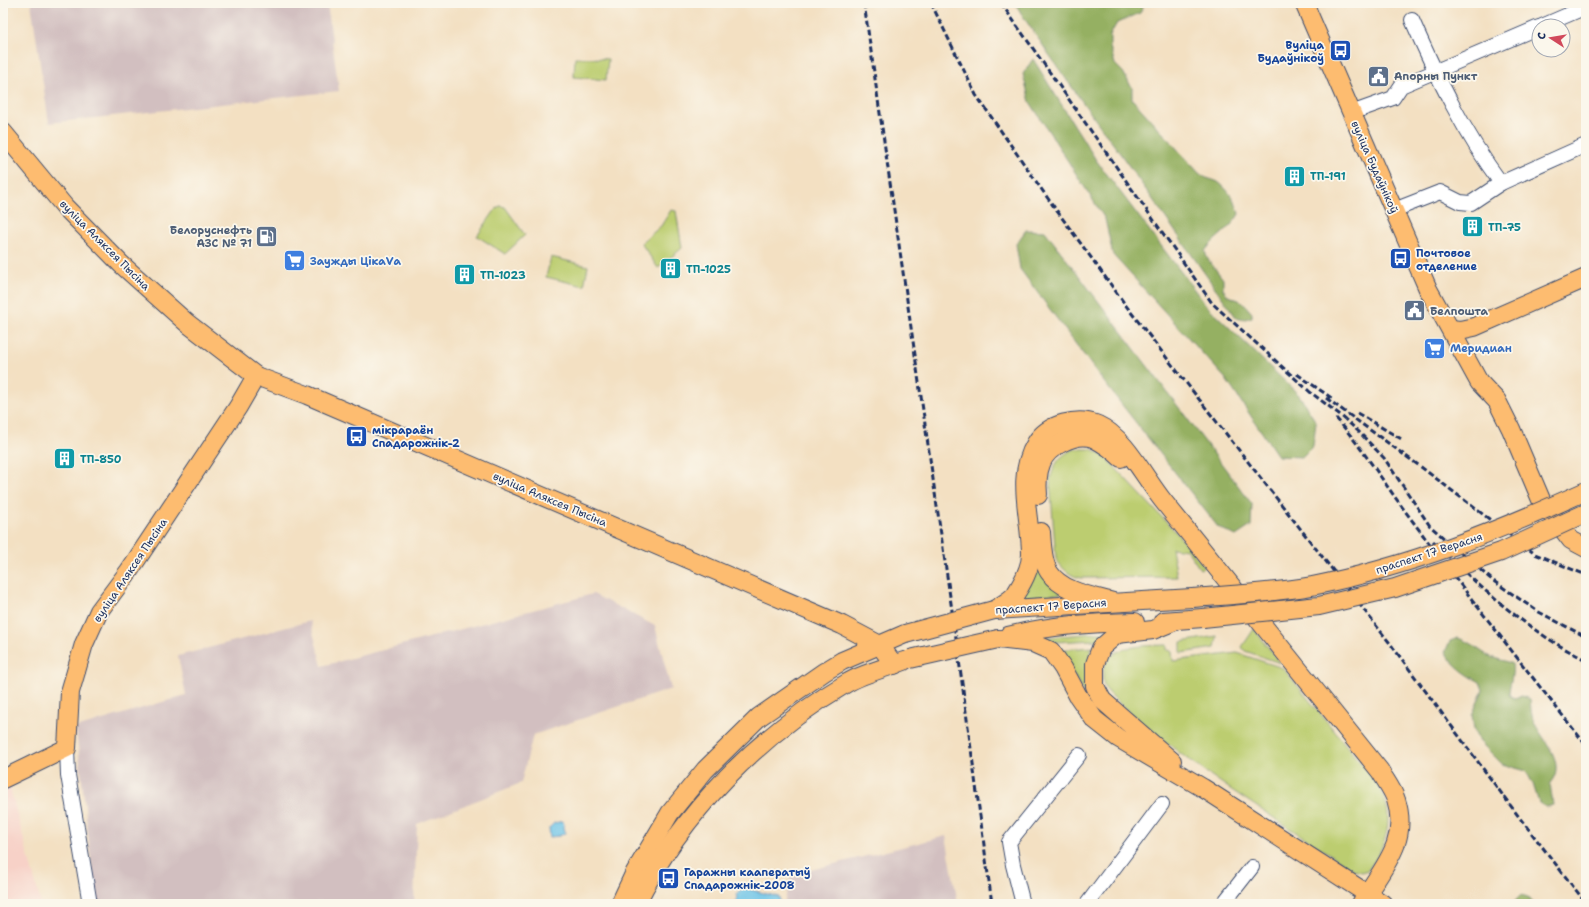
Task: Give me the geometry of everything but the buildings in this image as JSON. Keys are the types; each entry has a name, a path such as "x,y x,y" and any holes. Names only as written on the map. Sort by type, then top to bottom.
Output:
{"main road":[{"name":"вуліца Будаўнікоў","path":"1304,3 1428,290 1479,382 1497,401 1511,429 1542,502 1571,540 1586,548"},
{"name":"вуліца Аляксея Пысіна","path":"3,132 65,207 121,264 187,323 256,376 307,395 842,625 880,645 902,662"},
{"path":"1451,330 1474,327 1586,278"},
{"name":"вуліца Аляксея Пысіна","path":"67,748 70,692 84,644 99,611 129,571 238,407 256,376"},
{"path":"994,610 1016,594 1028,569 1031,555 1025,482 1028,461 1036,442 1053,427 1076,421 1098,425 1118,440 1157,494 1380,771 1396,800 1400,828 1392,857 1364,899"},
{"path":"1113,602 1072,590 1058,582 1048,571 1043,553 1037,484 1041,462 1058,444 1076,438 1092,438 1112,449 1157,494"},
{"name":"праспект 17 Верасня","path":"620,904 635,872 670,813 705,770 759,717 842,661 905,634 994,610 1192,598 1312,586 1393,567 1509,526 1586,491"},
{"name":"праспект 17 Верасня","path":"636,904 649,877 686,823 720,783 776,732 848,682 902,662 1035,629 1098,623 1203,618 1319,606 1395,588 1502,552 1586,513"},
{"path":"1175,620 1153,630 1117,634 1108,640 1101,648 1095,664 1095,686 1102,700 1203,788"},
{"path":"842,625 852,637 852,648 842,661"},
{"path":"998,639 1033,643 1051,651 1063,668 1078,696 1094,719 1118,738 1203,788 1364,899 1383,904"},
{"path":"3,779 67,748"}],"street":[{"path":"1561,18 1586,7"},
{"path":"1412,20 1435,71 1470,138 1502,183"},
{"path":"1351,113 1393,98 1401,86 1531,30"},
{"path":"1394,210 1440,192 1460,202 1471,203 1502,183 1586,145"},
{"name":"вуліца Аляксея Пысіна","path":"67,748 68,775 90,904"},
{"path":"1023,904 1013,865 1010,842 1079,755"},
{"path":"1087,904 1162,804"},
{"path":"1223,904 1252,867"}],"shaded area":[{"path":"31,3 327,3 339,91 49,123"},
{"path":"593,594 655,626 671,689 533,735 521,783 417,824 414,904 96,904 76,728 186,695 178,656 310,621 322,666"},
{"path":"9,784 41,904 3,904 3,787"},
{"path":"946,836 958,904 784,904 791,875"}],"green space":[{"path":"1015,3 1143,3 1144,5 1140,13 1117,23 1110,35 1110,47 1115,64 1123,72 1132,88 1132,99 1198,172 1222,185 1229,192 1234,201 1239,214 1232,224 1213,241 1205,251 1207,258 1223,279 1223,289 1228,296 1241,301 1252,313 1252,317 1245,319 1236,317 1134,172 1065,78"},
{"path":"575,57 608,59 606,80 574,77"},
{"path":"1033,59 1096,160 1206,305 1299,395 1316,422 1313,446 1302,457 1278,456 1225,378 1113,255 1105,219 1030,102 1023,74"},
{"path":"500,206 505,207 525,235 505,254 477,236 496,209"},
{"path":"671,210 676,211 682,248 658,268 641,243 661,226"},
{"path":"1026,230 1045,231 1252,504 1251,526 1236,536 1218,527 1104,382 1020,269 1016,244"},
{"path":"551,257 588,266 584,286 546,277"},
{"path":"1075,449 1091,449 1104,456 1174,530 1205,567 1200,569 1187,550 1172,548 1177,577 1081,578 1073,576 1067,572 1056,559 1050,481 1055,465 1061,457"},
{"path":"1036,557 1067,593 1018,598"},
{"path":"1254,629 1280,663 1245,651 1242,647"},
{"path":"1107,632 1100,641 1054,642 1039,638"},
{"path":"1217,636 1215,648 1181,653 1181,642"},
{"path":"1458,638 1491,657 1512,664 1509,695 1514,698 1521,696 1530,699 1531,712 1534,721 1555,760 1555,776 1550,783 1553,805 1546,807 1539,803 1533,784 1526,771 1502,764 1480,742 1474,730 1472,715 1483,690 1480,682 1461,670 1445,652 1450,641"},
{"path":"1167,645 1167,650 1172,651 1173,661 1237,653 1283,668 1380,788 1386,805 1388,825 1379,853 1368,870 1361,872 1354,870 1230,789 1158,736 1123,707 1104,687 1103,673 1106,662 1112,655 1121,650 1132,647"},
{"path":"1092,647 1087,676 1158,754 1097,713 1058,650"},
{"path":"1521,895 1528,897 1534,904 1515,904 1515,901"}],"water":[{"path":"563,821 565,833 559,836 550,837 549,828 554,823"},
{"path":"744,888 779,897 780,904 736,904 737,894"}],"railway":[{"path":"864,3 956,638 992,904"},
{"path":"931,3 976,95 1049,200 1130,311 1389,642 1519,817 1586,903"},
{"path":"1001,3 1212,303 1310,392 1339,414 1358,431 1384,458 1430,526 1492,580 1537,611 1586,637"},
{"path":"1297,374 1333,399"},
{"path":"1326,398 1421,467 1535,554 1586,575"},
{"path":"1357,413 1403,440"},
{"path":"1336,418 1357,443 1404,510 1456,579 1586,745"},
{"path":"1433,541 1468,575 1524,622 1544,636 1586,660"}],"place":[{"name":"Вуліца Будаўнікоў","path":"1340,51"},
{"name":"Апорны Пункт","path":"1378,76"},
{"name":"ТП-191","path":"1294,176"},
{"name":"ТП-75","path":"1472,227"},
{"name":"Белоруснефть АЗС № 71","path":"267,236"},
{"name":"Почтовое отделение","path":"1401,259"},
{"name":"Заужды ЦікаVа","path":"294,261"},
{"name":"ТП-1025","path":"671,269"},
{"name":"ТП-1023","path":"464,275"},
{"name":"Белпошта","path":"1415,311"},
{"name":"Меридиан","path":"1434,348"},
{"name":"мікрараён Спадарожнік-2","path":"357,436"},
{"name":"ТП-850","path":"65,459"},
{"name":"Гаражны кааператыў Спадарожнік-2008","path":"669,878"}]}
